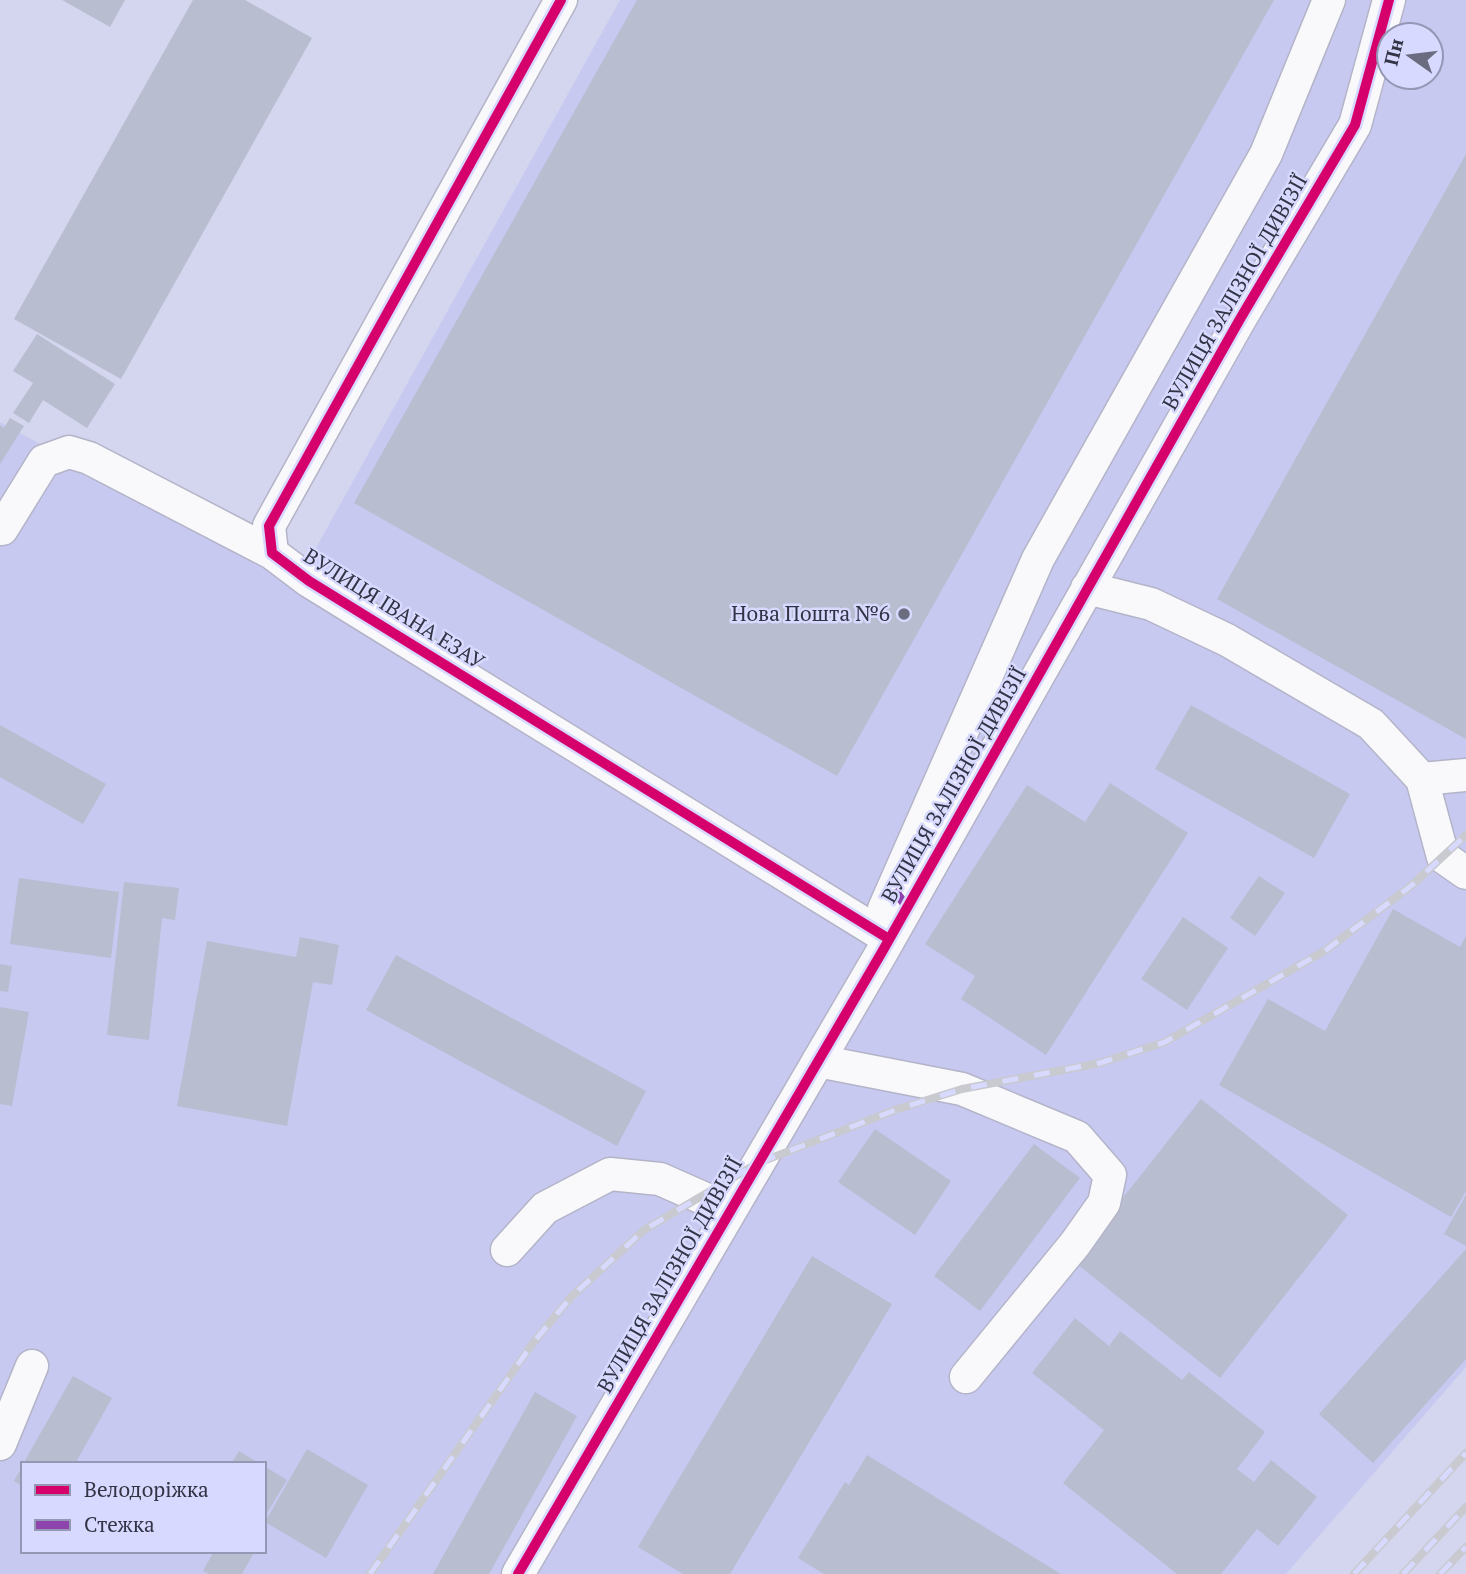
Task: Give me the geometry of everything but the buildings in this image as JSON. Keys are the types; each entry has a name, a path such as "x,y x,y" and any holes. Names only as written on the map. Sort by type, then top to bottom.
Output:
{"street":[{"name":"ВУЛИЦЯ ІВАНА ЕЗАУ","path":"561,0 269,526 272,553 309,581 881,934"},
{"path":"881,934 892,894 1038,559 1266,154 1329,0"},
{"name":"ВУЛИЦЯ ЗАЛІЗНОЇ ДИВІЗІЇ","path":"518,1574 818,1061 881,934 1087,588 1240,319 1355,125 1389,0"},
{"path":"2,529 44,461 69,452 89,458 272,553"},
{"path":"1087,588 1151,604 1227,640 1371,724 1422,779 1443,857 1466,873"},
{"path":"1422,779 1466,775"},
{"path":"818,1061 962,1089 1077,1136 1110,1175 1104,1203 1075,1244 966,1377"},
{"path":"507,1250 545,1208 611,1174 660,1179 730,1210"},
{"path":"0,1444 32,1366"}],"shaded area":[{"path":"620,0 1466,0 1466,1367 1286,1574 0,1574 0,422 296,584"}],"railway":[{"path":"370,1574 533,1343 571,1297 644,1230 758,1163 895,1110 962,1089 1100,1063 1165,1042 1326,950 1411,886 1466,835"},
{"path":"1354,1574 1466,1453"},
{"path":"1403,1574 1466,1507"},
{"path":"1440,1574 1466,1547"}],"marked path":[{"path":"894,890 907,907"}],"cycle path":[{"path":"561,0 269,526 272,553 309,581 889,939"},
{"path":"518,1574 882,952 1240,319 1355,125 1389,0"}],"place":[{"name":"Нова Пошта №6","path":"904,614"}]}
